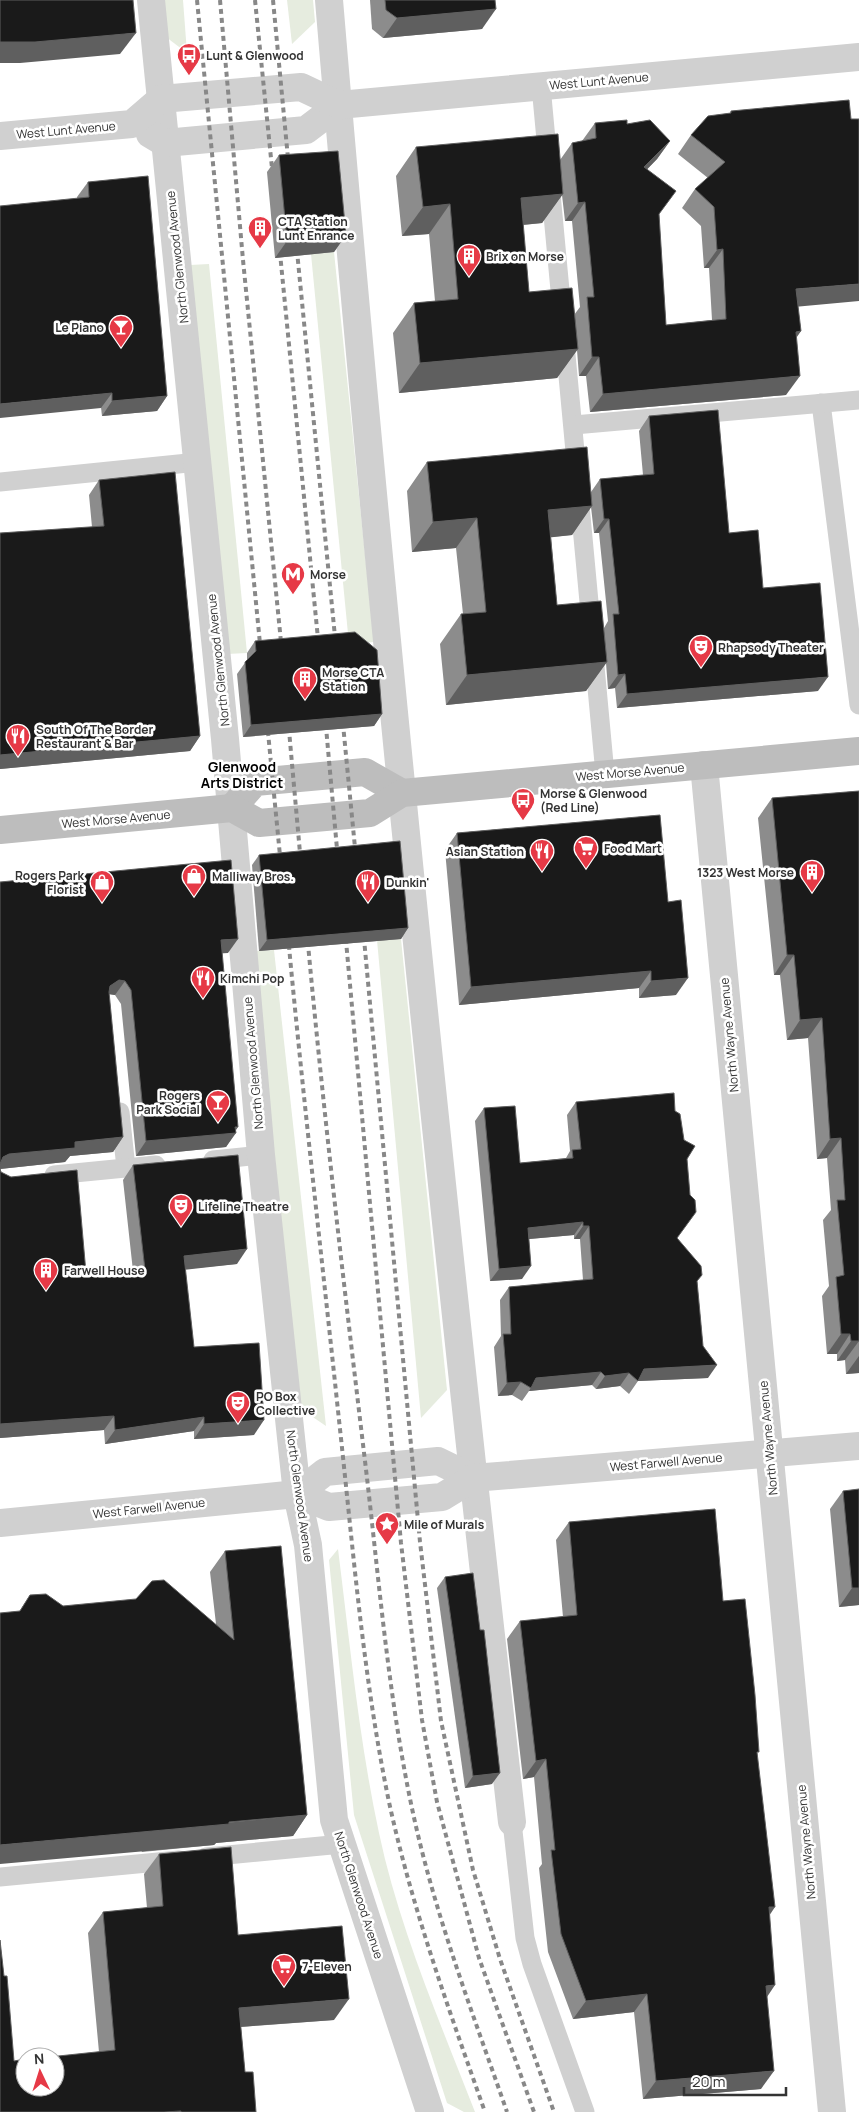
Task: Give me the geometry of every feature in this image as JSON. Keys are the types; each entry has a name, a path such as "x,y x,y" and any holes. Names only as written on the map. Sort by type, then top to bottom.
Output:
{"street":[{"name":"North Glenwood Avenue","path":"151,0 232,808 261,1155 297,1494 308,1545 334,1820 430,2112"},
{"path":"329,0 402,793 473,1478 512,1822"},
{"name":"West Lunt Avenue","path":"339,105 859,57"},
{"path":"161,100 301,87 339,105"},
{"name":"West Lunt Avenue","path":"132,124 161,100"},
{"path":"165,142 306,130 339,105"},
{"name":"West Lunt Avenue","path":"0,136 132,124 165,142"},
{"name":"West Morse Avenue","path":"0,830 232,808 259,823 370,813 402,793 859,751"},
{"name":"North Wayne Avenue","path":"704,765 832,2112"},
{"path":"232,808 256,782 329,775 365,772 402,793"},
{"name":"West Farwell Avenue","path":"0,1523 297,1494 329,1507 338,1507 442,1497 473,1478 859,1446"},
{"path":"297,1494 325,1472 438,1461 473,1478"}],"lane":[{"path":"541,86 605,774"},
{"path":"574,425 859,400"},
{"path":"821,403 859,706"},
{"path":"0,482 198,462"},
{"path":"118,1091 126,1168"},
{"path":"194,1161 261,1155"},
{"path":"39,1176 175,1163"},
{"path":"512,1822 525,1938 532,1964 585,2112"},
{"path":"0,1877 342,1844"}],"shaded area":[{"path":"162,0 183,0 187,53 166,37"},
{"path":"287,0 313,0 315,22 292,44"},
{"path":"334,252 374,642 349,644 311,254"},
{"path":"209,264 247,653 227,654 190,265"},
{"path":"401,939 447,1390 421,1418 377,940"},
{"path":"274,950 326,1426 298,1407 255,951"},
{"path":"338,1549 366,1763 387,1869 421,1974 475,2112 464,2112 447,2103 354,1815 329,1560"}],"building":[{"path":"0,0 133,0 136,33 35,42 0,42"},
{"path":"385,0 495,0 496,9 397,18 386,10"},
{"path":"849,100 851,119 859,119 859,284 796,289 801,331 796,332 800,376 603,394 599,357 592,357 587,297 594,297 585,202 578,203 572,143 596,138 595,123 627,120 627,124 650,120 670,141 644,167 676,191 659,214 666,325 726,319 723,249 717,250 714,207 695,189 725,162 691,135 708,116 731,113 731,111"},
{"name":"Brix on Morse","path":"558,134 563,194 521,198 529,292 572,288 578,349 420,363 414,303 458,299 450,204 423,207 416,147"},
{"path":"338,151 346,235 287,241 279,155"},
{"path":"148,176 167,396 112,401 112,393 0,404 0,206 89,197 88,182"},
{"path":"718,410 729,533 758,530 763,588 820,583 828,677 627,694 625,674 618,675 613,614 619,614 609,519 604,519 600,479 654,474 649,416"},
{"path":"587,447 592,506 548,510 557,605 601,601 607,662 467,675 461,614 486,612 477,518 433,522 427,462"},
{"path":"175,472 200,736 0,755 0,533 104,526 99,480"},
{"name":"Morse CTA Station","path":"355,632 377,650 382,714 251,725 245,662 256,651 255,641"},
{"path":"859,791 859,1341 851,1341 850,1334 841,1334 836,1277 844,1275 837,1200 845,1200 841,1138 830,1139 822,1018 800,1020 794,955 787,955 772,798"},
{"path":"660,815 668,902 681,900 688,978 651,981 651,971 471,987 457,833"},
{"path":"400,841 408,928 267,940 259,855"},
{"path":"231,860 238,939 221,940 238,1127 235,1127 236,1133 146,1141 131,990 125,981 119,980 110,986 109,992 123,1137 75,1142 75,1148 9,1154 3,1157 0,1164 0,882"},
{"path":"674,1093 675,1111 680,1114 684,1140 695,1146 687,1159 690,1195 695,1200 696,1212 677,1238 701,1266 702,1275 697,1281 703,1346 717,1365 644,1369 638,1381 629,1373 605,1376 601,1372 536,1378 531,1388 521,1382 507,1383 503,1334 511,1334 509,1287 593,1279 589,1226 583,1226 583,1222 528,1228 531,1266 499,1269 484,1108 515,1106 520,1163 573,1158 572,1150 581,1149 576,1102"},
{"path":"238,1155 247,1249 184,1256 194,1347 259,1343 264,1420 204,1424 204,1417 115,1430 114,1416 0,1424 0,1169 1,1172 11,1177 77,1170 86,1273 145,1270 133,1165"},
{"path":"859,1489 859,1588 852,1588 843,1491"},
{"path":"715,1509 723,1601 745,1599 755,1695 759,1752 757,1752 775,1907 769,1907 775,1985 766,1986 774,2071 656,2081 647,1994 586,2001 561,1934 551,1850 555,1850 546,1759 536,1761 520,1621 577,1615 569,1522"},
{"path":"281,1546 307,1815 0,1845 0,1613 20,1611 30,1595 46,1594 63,1606 136,1599 152,1581 164,1580 234,1640 225,1551"},
{"path":"473,1573 480,1630 484,1630 500,1773 473,1776 445,1577"},
{"path":"231,1847 238,1935 342,1926 349,1999 239,2008 245,2072 253,2072 256,2112 0,2112 0,1940 4,1976 7,1976 15,2061 15,2097 65,2097 65,2055 115,2050 103,1912 163,1906 159,1854"}],"railway":[{"path":"197,0 261,654"},
{"path":"220,0 243,260 282,652"},
{"path":"255,0 273,178"},
{"path":"273,0 289,169"},
{"path":"296,241 336,647"},
{"path":"279,243 319,649"},
{"path":"342,714 356,858"},
{"path":"325,716 338,860"},
{"path":"288,719 301,864"},
{"path":"267,722 281,866"},
{"path":"363,928 420,1542 441,1721 473,1870 500,1959 554,2112"},
{"path":"345,930 401,1543 422,1720 437,1802 479,1958 534,2112"},
{"path":"307,933 334,1197 385,1637 404,1769 422,1851 443,1927 507,2112"},
{"path":"288,936 359,1612 380,1755 398,1842 420,1920 485,2112"}],"place":[{"name":"Lunt & Glenwood","path":"189,76"},
{"name":"CTA Station Lunt Enrance","path":"260,249"},
{"name":"Brix on Morse","path":"469,277"},
{"name":"Le Piano","path":"121,348"},
{"name":"Morse","path":"293,595"},
{"name":"Rhapsody Theater","path":"701,668"},
{"name":"Morse CTA Station","path":"305,700"},
{"name":"South Of The Border Restaurant & Bar","path":"18,757"},
{"name":"Morse & Glenwood (Red Line)","path":"523,821"},
{"name":"Food Mart","path":"586,869"},
{"name":"Asian Station","path":"542,872"},
{"name":"1323 West Morse","path":"812,893"},
{"name":"Malliway Bros.","path":"194,897"},
{"name":"Rogers Park Florist","path":"102,903"},
{"name":"Dunkin'","path":"368,903"},
{"name":"Kimchi Pop","path":"203,999"},
{"name":"Rogers Park Social","path":"218,1123"},
{"name":"Lifeline Theatre","path":"181,1227"},
{"name":"Farwell House","path":"46,1291"},
{"name":"PO Box Collective","path":"238,1424"},
{"name":"Mile of Murals","path":"387,1545"},
{"name":"7-Eleven","path":"284,1987"}],"district":[{"name":"Glenwood Arts District","path":"242,774"}]}
